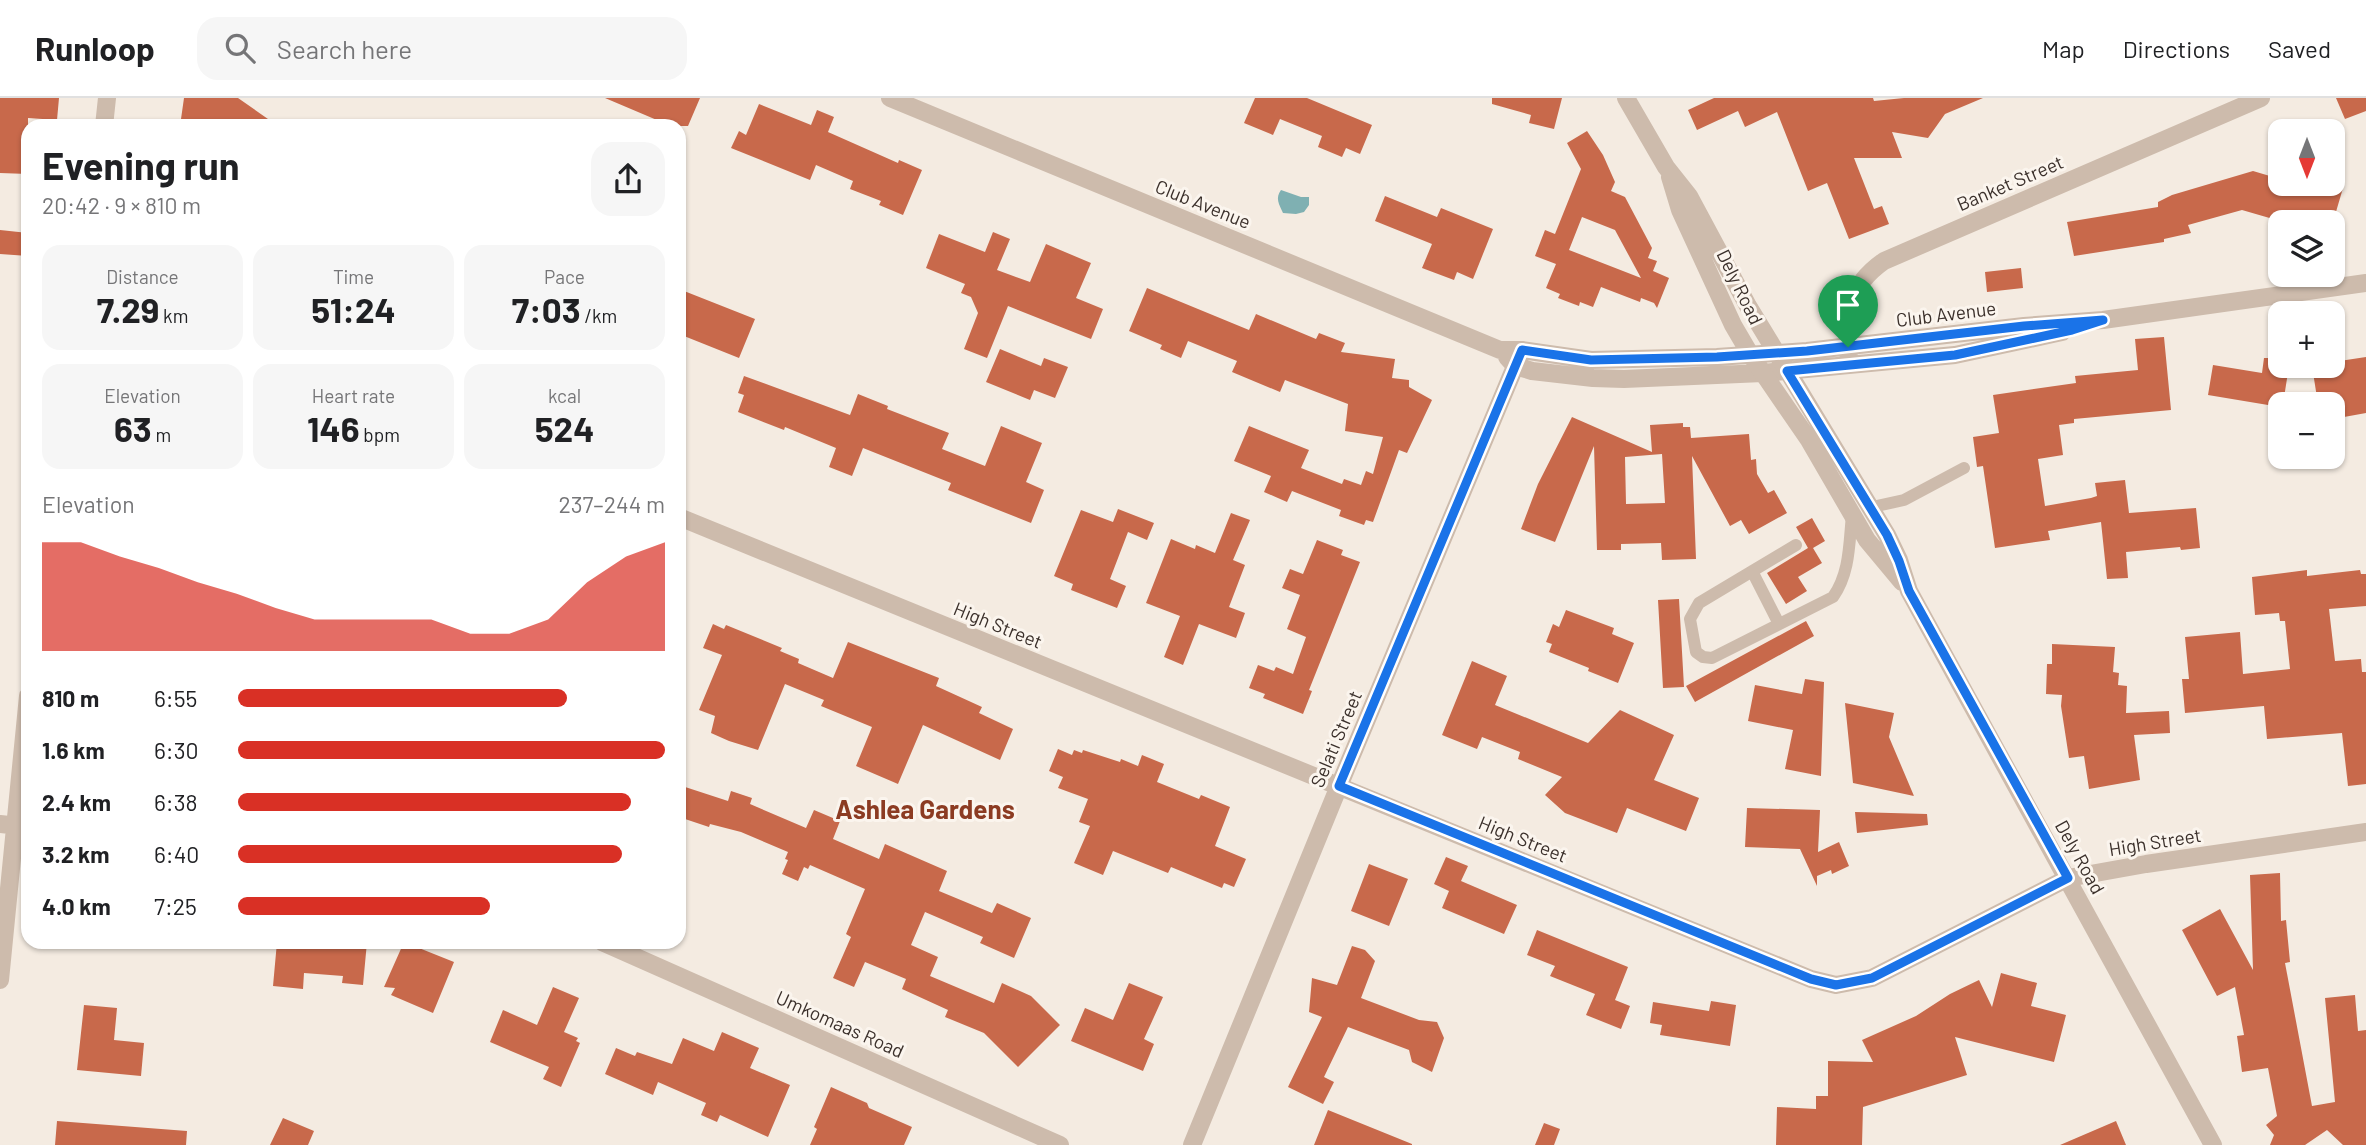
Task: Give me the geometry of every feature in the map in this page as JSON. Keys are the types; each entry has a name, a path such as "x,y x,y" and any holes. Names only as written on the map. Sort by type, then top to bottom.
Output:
{"street":[{"path":"105,119 107,98"},
{"name":"Club Avenue","path":"890,98 1558,375 1603,378 1763,373 1787,371 1849,356"},
{"name":"Dely Road","path":"1626,98 1666,167 1689,196 1748,306 1872,507 1895,552 1909,591 2213,1145"},
{"name":"Banket Street","path":"1849,356 1849,313 1854,292 1868,272 1884,261 2261,98"},
{"name":"Dely Road","path":"1666,167 1680,210 1733,325 1809,440 1867,540 1909,591"},
{"name":"Club Avenue","path":"1518,358 1591,360 1776,353 1849,356 1955,355 2072,330 2103,320 2366,283"},
{"name":"Selati Street","path":"1192,1145 1518,358"},
{"name":"High Street","path":"686,520 1811,979 1836,985 1872,978 2068,878 2366,832"},
{"path":"0,980 21,760"},
{"name":"Umkomaas Road","path":"618,949 1060,1145"}],"lane":[{"path":"1872,507 1905,499 1964,468"},
{"path":"1796,545 1699,603 1690,619 1696,652 1712,659 1833,597 1846,572 1852,515"},
{"path":"1752,571 1779,624"}],"water":[{"path":"1281,190 1309,197 1309,205 1304,212 1283,213 1278,198"}],"building":[{"path":"0,98 59,98 57,119 21,119 21,174 0,173"},
{"path":"184,98 238,98 268,119 181,119"},
{"path":"605,98 700,98 688,126 686,119 654,119"},
{"path":"1255,98 1307,98 1372,125 1360,154 1346,148 1342,157 1318,147 1322,136 1280,119 1273,135 1244,123"},
{"path":"1492,98 1562,98 1554,129 1529,123 1531,115 1492,104"},
{"path":"1714,98 1873,98 1874,101 1904,98 1983,98 1945,114 1928,138 1892,132 1902,158 1854,158 1874,209 1882,206 1889,224 1849,239 1827,183 1808,191 1777,112 1745,127 1738,111 1697,130 1688,110"},
{"path":"2336,98 2366,98 2366,111 2345,119"},
{"path":"759,104 811,125 817,110 834,117 828,132 898,163 899,160 922,170 903,215 879,205 881,201 850,189 853,181 816,165 810,180 731,148 739,131 746,135"},
{"path":"1587,131 1603,155 1615,182 1611,191 1625,197 1652,248 1648,258 1657,261 1653,271 1669,278 1657,308 1654,303 1641,298 1640,302 1601,287 1593,307 1580,302 1579,306 1558,298 1560,294 1546,288 1556,264 1535,256 1545,230 1555,234 1581,169 1567,143","holes":["1582,217 1615,230 1641,278 1569,250"]},
{"path":"2253,171 2268,175 2268,196 2341,196 2337,210 2268,210 2268,218 2242,210 2188,225 2191,233 2164,239 2164,242 2074,256 2067,222 2158,207 2158,202 2172,195"},
{"path":"1385,196 1437,217 1441,208 1493,229 1473,279 1457,272 1454,280 1422,268 1432,244 1375,221"},
{"path":"0,230 21,232 21,256 0,254"},
{"path":"993,232 1010,239 997,270 1030,282 1046,244 1091,263 1076,298 1103,309 1091,339 1008,306 987,358 964,349 978,313 971,297 961,293 965,284 926,268 939,234 985,252"},
{"path":"2021,268 2023,288 1987,292 1985,272"},
{"path":"1147,288 1249,330 1256,314 1316,339 1319,333 1345,343 1341,352 1395,359 1392,378 1409,380 1409,387 1432,400 1407,453 1399,450 1373,522 1366,520 1364,525 1339,516 1341,510 1292,491 1287,502 1264,492 1271,476 1234,461 1249,426 1309,450 1301,468 1342,484 1344,479 1361,485 1366,471 1373,474 1383,437 1345,431 1348,404 1285,380 1280,392 1232,372 1237,361 1188,341 1181,358 1160,349 1162,345 1129,331"},
{"path":"686,292 755,319 739,358 686,337"},
{"path":"2164,337 2171,410 2074,419 2074,423 2059,425 2063,455 2038,459 2045,506 2091,498 2097,496 2095,483 2125,480 2129,513 2196,508 2200,548 2126,552 2128,578 2107,579 2101,522 2048,531 2050,540 1995,548 1983,466 1977,467 1973,437 1999,433 1993,395 2076,383 2075,376 2138,370 2135,339"},
{"path":"1000,349 1041,366 1044,358 1068,367 1055,398 1034,390 1030,400 986,382"},
{"path":"2366,357 2366,413 2345,417 2345,392 2316,392 2314,378 2345,378 2345,360"},
{"path":"2264,358 2268,358 2268,378 2287,378 2285,392 2268,392 2268,405 2208,395 2213,365 2262,373"},
{"path":"744,376 850,415 858,394 888,406 887,409 949,433 942,449 985,466 1001,426 1042,443 1026,482 1044,490 1031,523 948,490 951,483 863,448 852,476 829,467 836,448 785,427 784,430 738,412 744,395 738,393"},
{"path":"1572,417 1652,452 1650,425 1683,423 1683,427 1690,427 1691,438 1749,434 1751,460 1756,459 1757,474 1768,493 1774,490 1787,513 1749,534 1741,520 1730,526 1692,456 1696,559 1662,560 1661,543 1621,544 1621,550 1597,550 1594,446 1555,542 1521,529 1538,484","holes":["1662,454 1665,503 1626,504 1625,457"]},
{"path":"1118,509 1154,523 1147,540 1128,532 1110,579 1126,586 1117,608 1071,590 1073,584 1054,576 1081,510 1113,522"},
{"path":"1231,513 1250,520 1233,560 1245,565 1229,607 1245,613 1236,638 1199,624 1183,665 1164,657 1180,616 1146,603 1171,539 1195,549 1196,545 1215,553"},
{"path":"1812,518 1825,541 1813,548 1822,563 1798,577 1807,591 1786,604 1767,573 1808,548 1796,527"},
{"path":"1317,540 1343,550 1341,555 1360,562 1309,690 1312,691 1303,714 1263,698 1265,694 1249,688 1258,665 1274,671 1276,667 1293,674 1306,637 1287,629 1300,595 1282,588 1290,569 1303,574"},
{"path":"2307,570 2307,576 2360,570 2361,574 2366,574 2366,606 2329,609 2335,661 2361,659 2362,672 2366,672 2366,784 2348,786 2342,733 2267,739 2264,706 2185,713 2182,679 2189,679 2185,637 2240,632 2243,674 2290,669 2285,621 2280,621 2279,613 2255,615 2252,577"},
{"path":"1679,599 1684,687 1663,688 1658,600"},
{"path":"1566,610 1614,628 1612,634 1634,643 1618,683 1549,652 1552,644 1546,642 1553,624 1559,627"},
{"path":"1806,621 1814,636 1695,702 1686,686"},
{"path":"713,624 724,629 726,625 782,648 780,651 799,659 798,663 833,678 848,642 939,678 936,686 982,707 979,713 1013,729 1000,760 923,725 898,784 856,766 872,727 821,706 824,700 785,684 758,750 729,741 711,733 715,716 699,710 722,655 703,648"},
{"path":"2052,644 2115,647 2113,672 2119,673 2118,685 2127,686 2126,713 2169,711 2170,733 2134,735 2140,780 2089,789 2084,756 2069,758 2061,706 2062,695 2046,694 2047,664 2052,664"},
{"path":"1472,661 1507,676 1495,705 1588,743 1620,710 1674,735 1654,780 1699,798 1686,831 1627,808 1617,833 1565,813 1545,795 1562,777 1518,759 1520,752 1482,737 1477,749 1442,735"},
{"path":"1805,679 1824,682 1821,776 1785,769 1793,730 1748,721 1755,685 1802,694"},
{"path":"1845,703 1894,713 1889,737 1914,796 1853,783"},
{"path":"1058,749 1072,755 1074,750 1082,753 1083,750 1138,766 1142,755 1164,764 1157,782 1199,799 1201,795 1230,807 1215,846 1246,859 1234,887 1224,883 1222,888 1171,867 1168,873 1113,851 1103,875 1074,863 1090,826 1079,822 1088,799 1058,788 1063,777 1049,771"},
{"path":"686,787 728,801 731,791 752,798 750,804 806,828 814,810 840,821 833,839 879,859 885,844 947,871 939,891 992,913 997,903 1031,918 1014,958 980,943 983,937 925,912 911,945 938,957 930,976 994,1003 1002,983 1031,996 1060,1025 1018,1067 984,1033 945,1017 948,1010 902,989 906,979 865,962 854,987 833,978 851,937 846,934 865,889 810,865 808,869 804,867 798,881 782,874 788,860 785,859 788,852 741,832 710,824 709,827 686,819"},
{"path":"1747,808 1820,810 1818,852 1839,842 1849,866 1832,874 1831,870 1817,876 1817,886 1800,849 1745,847"},
{"path":"1855,812 1927,814 1928,825 1857,833"},
{"path":"1446,857 1468,866 1461,881 1517,905 1504,934 1442,908 1449,891 1434,884"},
{"path":"1369,864 1408,879 1389,926 1351,911"},
{"path":"2280,873 2281,921 2286,920 2290,962 2285,963 2312,1106 2335,1102 2325,998 2355,995 2358,1031 2366,1030 2366,1145 2343,1145 2327,1130 2305,1145 2270,1145 2274,1135 2266,1125 2277,1116 2268,1068 2242,1072 2237,1036 2244,1035 2235,987 2217,996 2182,930 2220,909 2253,970 2250,875"},
{"path":"1537,930 1628,967 1615,1000 1630,1006 1621,1029 1586,1015 1595,994 1550,976 1555,966 1527,955"},
{"path":"1352,946 1365,950 1375,961 1361,998 1419,1020 1437,1022 1444,1038 1432,1072 1412,1062 1409,1050 1348,1027 1324,1077 1334,1082 1323,1104 1288,1087 1322,1017 1309,1012 1312,978 1337,985"},
{"path":"276,949 366,949 363,985 342,983 343,976 304,973 303,989 273,986"},
{"path":"401,949 422,949 454,962 433,1013 391,995 395,988 384,987"},
{"path":"2001,973 2037,983 2031,1006 2066,1015 2054,1062 1955,1037 1967,1075 1863,1107 1862,1145 1776,1145 1777,1107 1816,1109 1816,1096 1828,1096 1828,1061 1873,1062 1862,1040 1916,1016 1950,994 1979,980 1992,1007"},
{"path":"1129,983 1163,997 1144,1039 1154,1044 1143,1071 1071,1041 1085,1008 1113,1020"},
{"path":"553,987 579,998 564,1032 578,1038 576,1041 580,1043 561,1087 543,1079 549,1067 490,1042 503,1010 537,1025"},
{"path":"1711,1001 1736,1005 1730,1046 1660,1035 1662,1025 1650,1023 1653,1002 1709,1011"},
{"path":"84,1005 117,1008 114,1040 144,1043 141,1076 77,1070"},
{"path":"722,1032 759,1048 750,1068 790,1085 768,1137 720,1115 717,1122 701,1115 706,1103 658,1082 653,1095 605,1074 616,1048 635,1056 637,1052 672,1064 683,1038 714,1051"},
{"path":"831,1087 912,1127 904,1145 810,1145 817,1129 814,1127"},
{"path":"1328,1110 1412,1144 1412,1145 1314,1145"},
{"path":"283,1118 314,1131 308,1145 270,1145"},
{"path":"57,1121 187,1131 186,1145 55,1145"},
{"path":"2116,1121 2126,1145 2060,1145"},
{"path":"1544,1123 1560,1129 1554,1145 1535,1145"}],"district":[{"name":"Ashlea Gardens","path":"925,810"}],"route":[{"path":"2103,320 2072,330 1955,355 1787,371 1887,535 1909,591 2068,878 1872,978 1836,985 1811,979 1339,786 1522,350 1591,360 1717,357 1848,347 2024,326 2103,320"}]}
